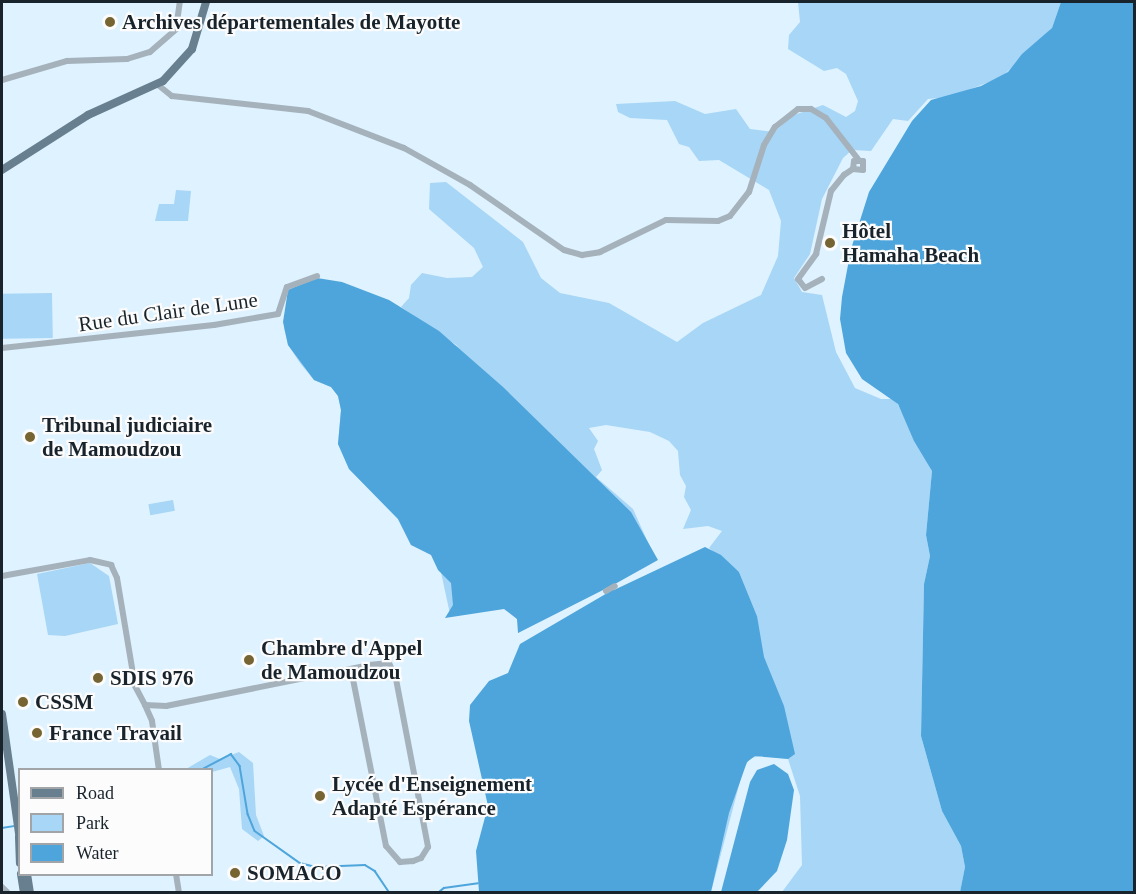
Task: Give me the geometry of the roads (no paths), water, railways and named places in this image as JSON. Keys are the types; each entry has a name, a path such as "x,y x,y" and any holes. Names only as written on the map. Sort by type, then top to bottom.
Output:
{"main road":[{"path":"2,170 88,115 157,84 182,64 192,49 206,2"},
{"path":"2,714 9,784"},
{"path":"2,751 18,830"},
{"path":"22,876 26,892"},
{"path":"26,892 27,876"}],"street":[{"path":"2,80 63,62 127,58 150,52 176,29 180,2"},
{"path":"157,84 179,98 308,111 404,148 470,185 564,250 582,255 619,244 666,220 718,221 730,216 749,192 764,145 775,127 798,109 811,109 826,118 858,159 863,161 864,168 853,169 837,180 831,191 816,254 798,279 805,288 822,279"},
{"path":"853,169 853,163 858,159"},
{"name":"Rue du Clair de Lune","path":"2,348 214,325 278,314 287,287 317,276"},
{"path":"2,576 90,560 111,565 117,578 135,686 152,721 159,768"},
{"path":"606,591 615,586"},
{"path":"145,705 166,706 351,670 389,663 394,669 428,847 421,858 400,861 389,854 386,846 351,670"},
{"path":"176,876 179,892"},
{"path":"2,887 7,892"}],"water":[{"path":"1061,2 1134,2 1134,892 960,892 965,867 961,846 942,811 921,736 924,584 930,556 926,535 932,471 914,441 898,404 862,379 846,353 840,319 842,297 851,249 869,192 912,121 931,100 981,86 1008,72 1022,54 1052,28"},
{"path":"317,278 342,282 389,300 439,331 503,387 631,512 658,560 615,584 614,590 705,547 721,555 739,572 757,616 764,657 784,706 795,754 788,759 755,756 747,762 729,813 711,892 479,892 476,851 488,806 469,721 470,705 489,681 508,673 520,644 609,592 605,589 518,633 517,619 504,609 445,618 453,605 451,583 438,570 431,555 411,545 398,519 349,469 338,444 341,410 338,396 331,387 314,380 288,345 283,322 288,290"},
{"path":"774,764 788,774 794,790 787,840 777,871 757,892 721,892 750,782 757,770"}],"waterway":[{"path":"205,768 231,754 240,766 248,814 255,831 300,863 316,867 365,865 375,871 389,892"},
{"path":"2,828 15,826"},
{"path":"439,892 444,888 478,883"}],"place":[{"name":"Archives départementales de Mayotte","path":"110,22"},
{"name":"Hôtel Hamaha Beach","path":"830,243"},
{"name":"Tribunal judiciaire de Mamoudzou","path":"30,437"},
{"name":"Chambre d'Appel de Mamoudzou","path":"249,660"},
{"name":"SDIS 976","path":"98,678"},
{"name":"CSSM","path":"23,702"},
{"name":"France Travail","path":"37,733"},
{"name":"Lycée d'Enseignement Adapté Espérance","path":"320,796"},
{"name":"SOMACO","path":"235,873"}]}
